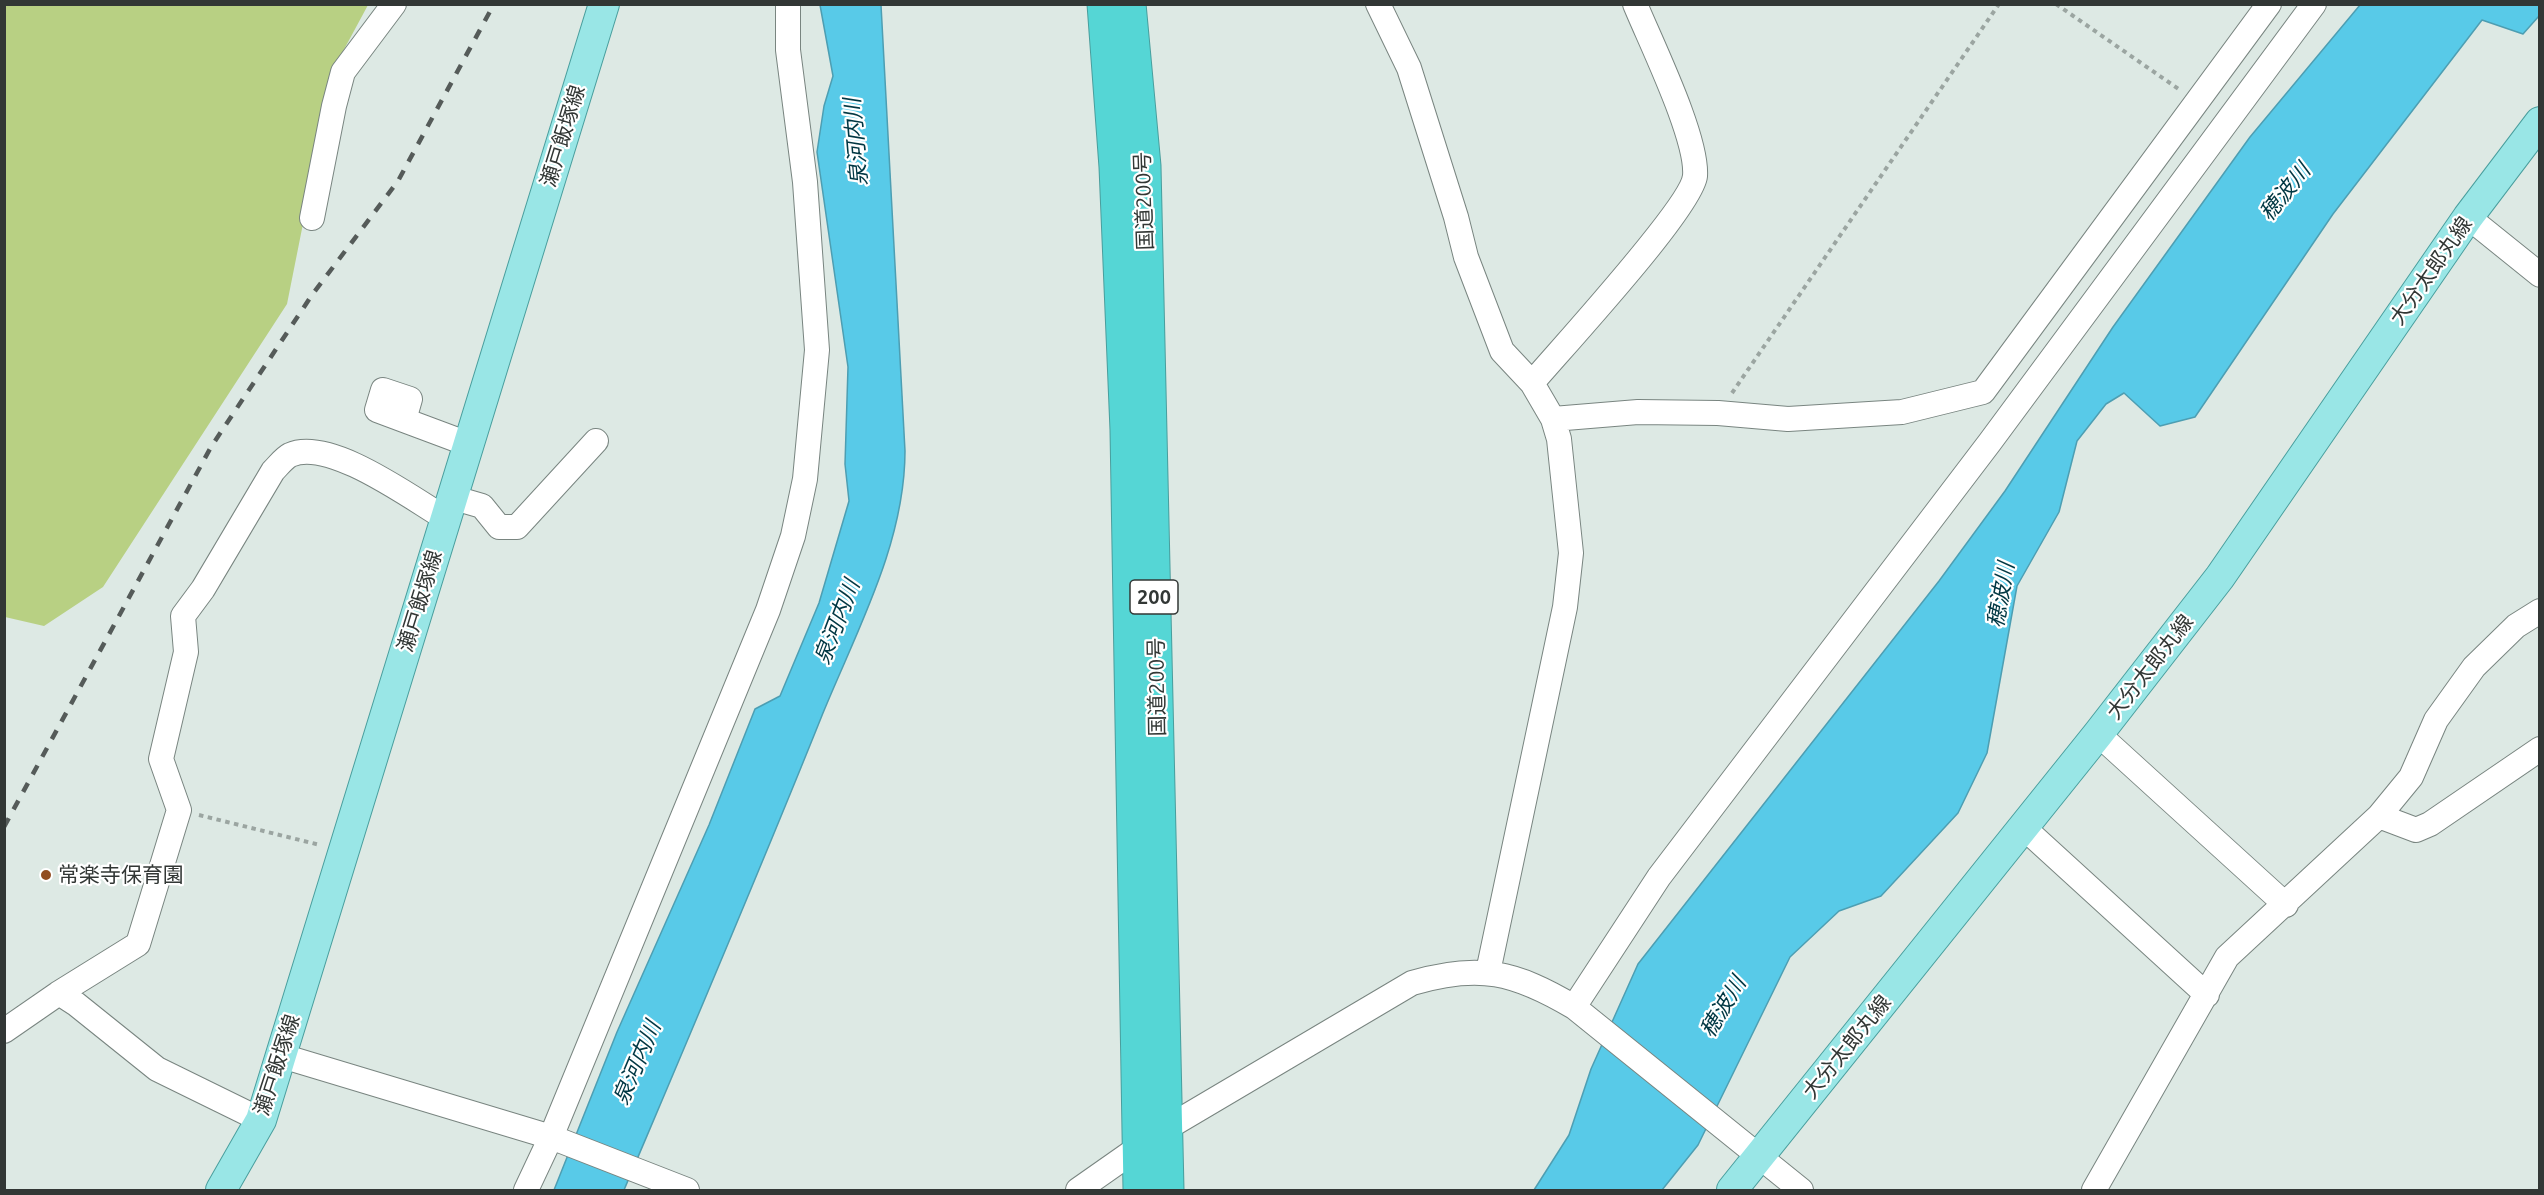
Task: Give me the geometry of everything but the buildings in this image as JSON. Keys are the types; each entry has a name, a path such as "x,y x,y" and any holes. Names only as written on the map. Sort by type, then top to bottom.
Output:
{"highway":[{"name":"国道200号","path":"1104,4 1116,167 1152,1138 1167,1191"},
{"name":"国道200号","path":"1129,4 1144,166 1152,1138 1140,1191"}],"main road":[{"name":"瀬戸飯塚線","path":"221,1191 261,1120 282,1056 448,507 604,4"},
{"name":"大分太郎丸線","path":"1732,1191 1753,1151 2023,827 2220,576 2468,218 2540,122"}],"street":[{"path":"312,218 334,106 344,72 394,4"},
{"path":"526,1191 551,1137 768,610 793,536 812,416 817,350 806,182 788,50 788,4"},
{"path":"1378,4 1409,68 1466,257 1502,351 1532,383 1553,419 1559,439 1571,553 1565,607 1488,972"},
{"path":"1532,383 1678,211 1695,177 1692,145 1635,4"},
{"path":"1553,419 1638,412 1718,413 1788,419 1902,412 1983,392 2269,4"},
{"path":"1574,1007 1659,877 1990,442 2314,4"},
{"path":"2468,218 2540,275"},
{"path":"404,420 468,444"},
{"path":"4,1031 58,993 138,944 178,810 161,759 186,652 183,616 203,589 273,471 290,455 309,452 343,459 448,507 482,506 499,527 517,527 596,441"},
{"path":"2094,1191 2227,957 2286,905 2379,816 2411,777 2436,720 2474,667 2516,626 2540,611"},
{"path":"2098,734 2286,905"},
{"path":"2379,816 2416,830 2430,824 2540,749"},
{"path":"2023,827 2207,995"},
{"path":"1078,1191 1152,1138 1412,983 1441,974 1488,972 1536,984 1574,1007 1801,1191"},
{"path":"58,993 157,1069 261,1120"},
{"path":"282,1056 551,1137 687,1191"}],"path":[{"path":"1718,413 1999,4"},
{"path":"2056,4 2196,101"},
{"path":"178,810 344,851"}],"green space":[{"path":"5,5 368,5 334,68 287,304 103,587 44,626 5,617"}],"water":[{"name":"泉河内川","path":"820,5 881,5 905,451 903,485 897,519 877,585 864,618 624,1190 554,1190 617,1032 709,825 755,709 780,696 819,603 849,501 845,464 848,367 817,152 824,106 833,76"},
{"name":"穂波川","path":"2360,5 2539,5 2539,16 2523,34 2482,20 2333,214 2195,417 2160,426 2124,393 2106,404 2077,441 2059,512 2017,586 1987,753 1958,813 1881,896 1839,911 1790,957 1698,1145 1662,1190 1534,1190 1569,1135 1591,1069 1638,964 1939,581 2005,491 2113,327 2250,137"}],"railway":[{"path":"4,827 211,447 312,295 398,181 494,4"}],"place":[{"name":"常楽寺保育園","path":"46,875"}]}
